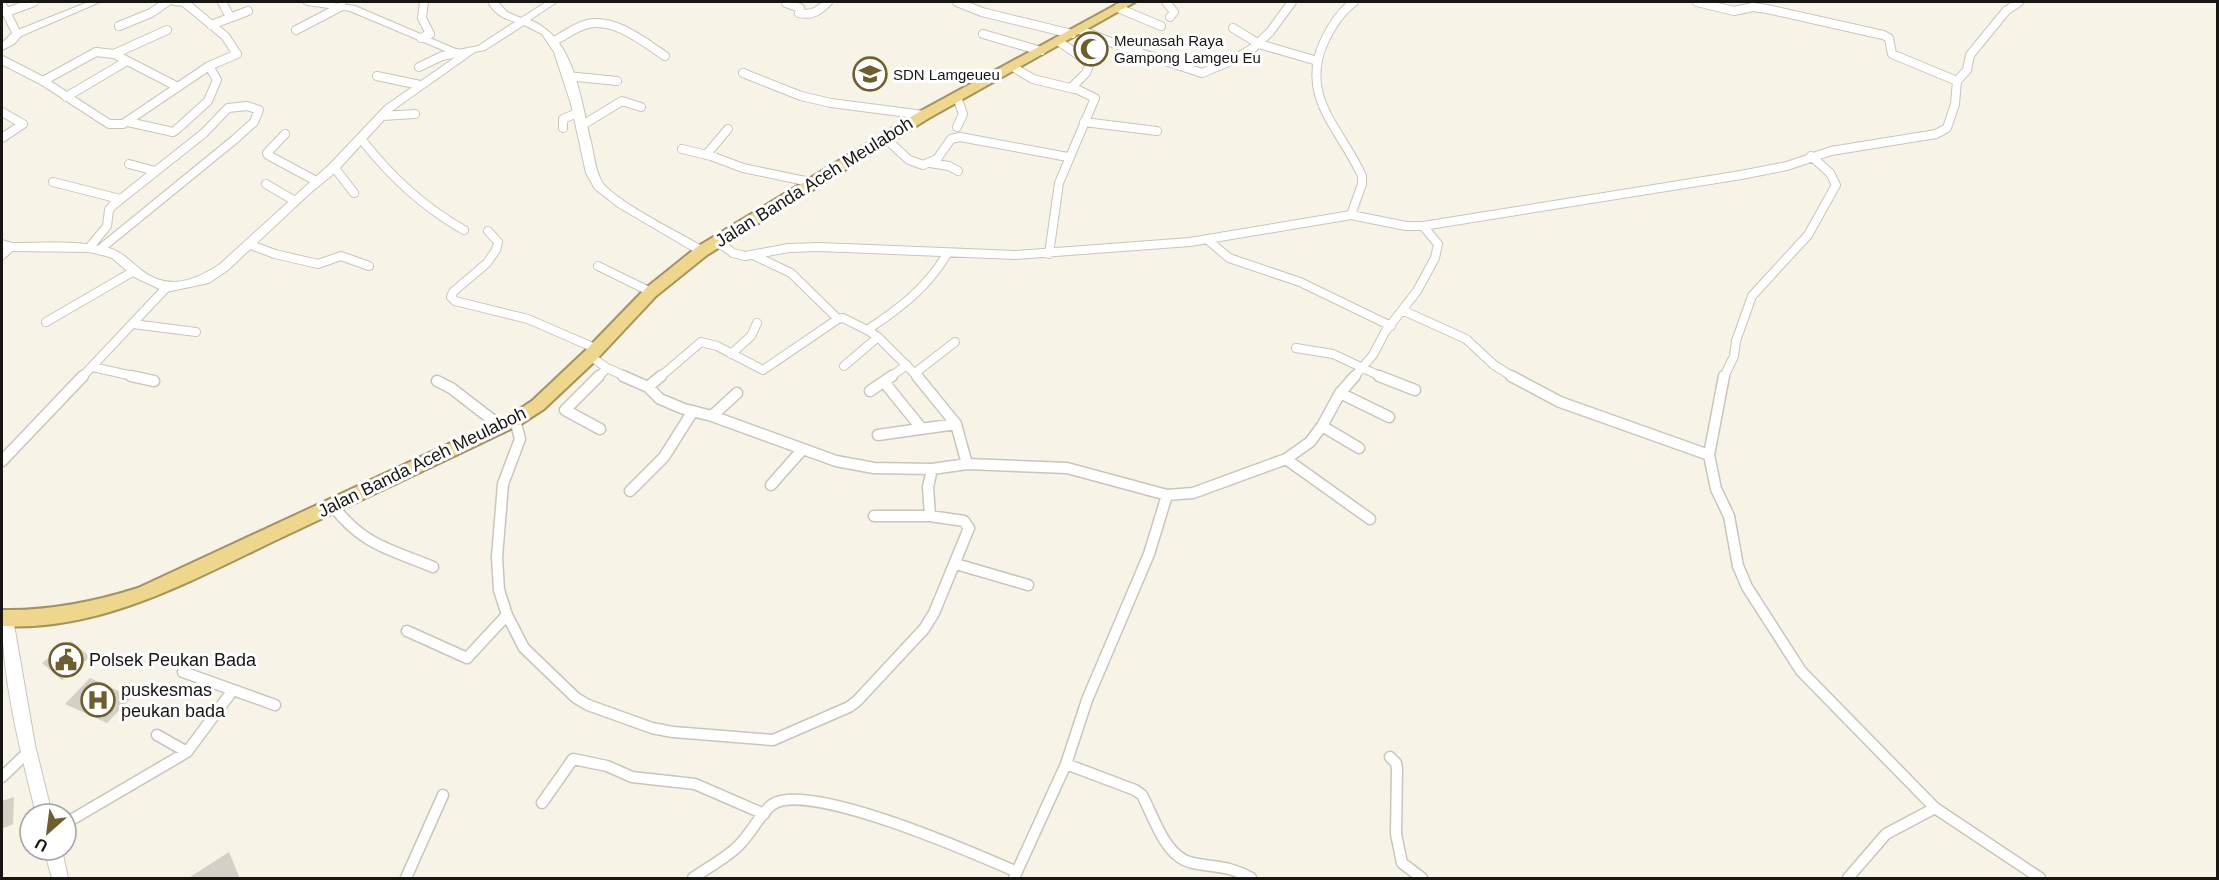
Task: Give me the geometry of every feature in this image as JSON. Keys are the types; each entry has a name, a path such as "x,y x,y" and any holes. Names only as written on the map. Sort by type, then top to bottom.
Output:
{"highway":[{"name":"Jalan Banda Aceh Meulaboh","path":"3,619 103,608 143,594 333,507 507,422 538,405 594,353 651,292 702,251 810,182 924,115 1123,5"}],"street":[{"path":"7,12 34,2"},
{"path":"2,47 17,34 95,2"},
{"path":"118,26 151,13 167,2"},
{"path":"2,60 43,81 109,124 123,124 209,66 237,54 225,36 187,2 173,2"},
{"path":"222,2 230,17"},
{"path":"307,2 342,6 369,14 457,53"},
{"path":"421,38 430,33 422,18 424,2"},
{"path":"493,2 498,12 546,32 554,41 567,76 574,114 581,126 592,173 598,186 622,204 702,251"},
{"path":"3,457 93,367 166,288 205,280 224,267 334,167 362,140 382,116 420,85 552,2"},
{"path":"786,3 800,8 799,13 809,16 818,12 828,2"},
{"path":"957,2 982,12 1076,32 1202,73 1230,62 1259,44 1276,26 1292,2"},
{"path":"1166,2 1173,11 1170,17"},
{"path":"1351,215 1362,184 1362,176 1323,106 1314,84 1314,60 1341,12 1354,2"},
{"path":"1697,2 1734,11 1753,7 1767,9 1883,34 1890,40 1892,54 1957,81"},
{"path":"717,241 733,253 753,255 789,248 820,247 947,254 1049,254 1208,240 1351,215 1406,226 1423,226 1750,173 1787,166 1811,156 1936,134 1947,128 1952,119 1957,81 1967,70 1970,55 2006,11 2019,2"},
{"path":"2,4 17,34"},
{"path":"1123,5 1161,26"},
{"path":"296,30 342,6"},
{"path":"211,25 248,11"},
{"path":"554,41 585,24 600,23 629,33 665,56"},
{"path":"1233,28 1259,44 1314,60"},
{"path":"114,54 166,30"},
{"path":"983,34 1041,51"},
{"path":"1058,42 1090,63 1089,69 1072,86 1074,89"},
{"path":"43,81 96,52 114,54 178,87"},
{"path":"419,67 442,56 470,52"},
{"path":"66,96 127,61"},
{"path":"128,122 165,131 176,130 208,101 217,80 209,66"},
{"path":"1013,67 1033,79 1074,89 1095,97 1059,183 1049,254"},
{"path":"743,73 811,99 831,104 924,115"},
{"path":"377,76 420,85"},
{"path":"567,76 617,81"},
{"path":"957,97 963,114 957,127"},
{"path":"581,126 622,101 641,107"},
{"path":"247,106 259,110 254,122 234,140 94,249 107,226 110,210 120,199 210,128 228,108 247,106"},
{"path":"2,138 23,124 3,114"},
{"path":"382,116 415,114"},
{"path":"563,128 561,121 574,114"},
{"path":"1084,123 1156,132"},
{"path":"706,155 728,129"},
{"path":"285,134 267,153 268,155 316,181"},
{"path":"885,138 908,160 920,165 936,160 951,139 960,137 1068,157"},
{"path":"362,140 383,168 403,189 437,217 464,230"},
{"path":"682,149 743,168 810,182"},
{"path":"1811,156 1830,173 1836,185 1808,235 1752,296 1736,341 1734,356 1726,369 1721,386 1709,455 1716,489 1729,516 1738,566 1747,588 1801,671 1935,808 2040,879"},
{"path":"930,163 949,166 958,171"},
{"path":"129,164 155,171"},
{"path":"334,167 354,192"},
{"path":"53,182 120,199"},
{"path":"266,184 295,201"},
{"path":"488,231 498,242 498,250 491,259 458,286 451,297 455,301 540,322 594,353 607,368 648,387 660,399 836,461 874,468 932,469 967,464 1067,468 1167,495 1193,494 1286,459 1310,442 1322,426 1340,393 1363,367 1416,291 1439,248 1436,240 1423,226"},
{"path":"1208,240 1229,258 1300,282 1391,326"},
{"path":"248,244 275,254 318,264 341,256 369,266"},
{"path":"2,255 6,245 94,249 116,255 134,271 166,288"},
{"path":"867,330 916,295 936,273 947,254"},
{"path":"753,255 791,273 838,319"},
{"path":"598,266 651,292"},
{"path":"46,322 134,271"},
{"path":"1402,310 1466,339 1494,365 1560,402 1709,455"},
{"path":"648,387 702,342 717,346 763,370 838,319 843,318 878,337 915,373 956,424 967,464"},
{"path":"731,354 752,336 757,323"},
{"path":"133,324 196,332"},
{"path":"844,366 878,337"},
{"path":"915,373 955,342"},
{"path":"1296,348 1333,354 1401,386 1415,390"},
{"path":"870,391 907,365"},
{"path":"93,367 154,381"},
{"path":"600,429 565,410 607,368"},
{"path":"437,381 507,422 520,439 503,484 497,557 499,590 507,615 524,648 576,698 588,705 652,728 673,732 773,740 849,707 857,701 924,628 934,613 969,528 968,524 959,519 930,516 874,516"},
{"path":"884,382 922,429"},
{"path":"712,416 737,393"},
{"path":"1340,393 1389,417"},
{"path":"630,491 664,457 693,411"},
{"path":"878,435 956,424"},
{"path":"1322,426 1359,448"},
{"path":"771,485 802,450"},
{"path":"1286,459 1370,519"},
{"path":"930,516 928,487 932,469"},
{"path":"693,879 740,845 764,814 779,800 787,798 850,810 950,842 1016,875 1066,764 1088,700 1149,554 1167,495"},
{"path":"333,507 348,526 366,540 433,567"},
{"path":"956,564 1028,585"},
{"path":"407,631 467,658 507,615"},
{"path":"3,619 28,752 41,802"},
{"path":"183,672 275,705"},
{"path":"78,816 187,752 233,690"},
{"path":"157,735 187,752"},
{"path":"2,777 28,752"},
{"path":"1390,757 1396,763 1397,769 1396,834 1402,863 1422,879"},
{"path":"542,802 573,759 607,766 632,777 695,784 764,814"},
{"path":"1066,764 1135,790 1142,795 1168,845 1179,858 1191,863 1232,868 1251,879"},
{"path":"406,879 443,795"},
{"path":"1848,879 1886,834 1935,808"},
{"path":"56,862 60,879"}],"building":[{"name":"Polsek Peukan Bada","path":"71,641 90,657 62,680 42,663"},
{"name":"puskesmas peukan bada","path":"90,678 132,697 107,723 65,704"},
{"path":"14,797 13,824 2,829 2,801"},
{"path":"229,852 240,879 187,879"}],"place":[{"name":"Meunasah Raya Gampong Lamgeu Eu","path":"1091,49"},
{"name":"SDN Lamgeueu","path":"870,74"},
{"name":"Polsek Peukan Bada","path":"66,660"},
{"name":"puskesmas peukan bada","path":"98,700"}]}
